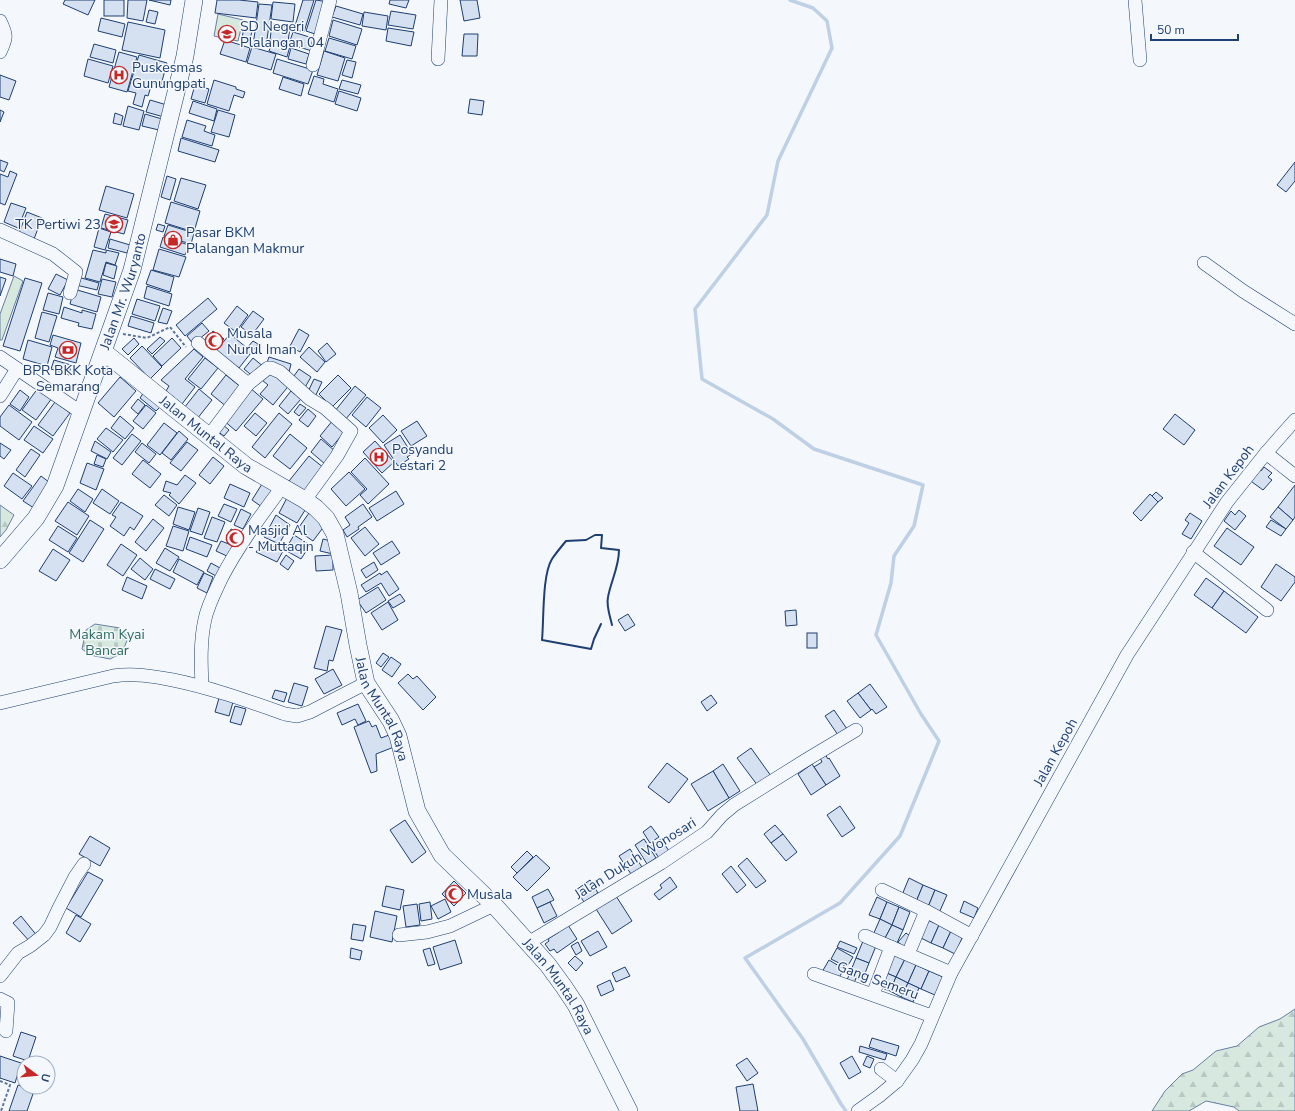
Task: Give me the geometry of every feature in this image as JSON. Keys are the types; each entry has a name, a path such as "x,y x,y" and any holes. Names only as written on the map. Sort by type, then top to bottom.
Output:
{"main road":[{"name":"Jalan Mr. Wuryanto","path":"0,560 36,518 55,486 104,352 132,270 185,56 194,0"},
{"name":"Jalan Muntal Raya","path":"104,352 246,466 305,500 326,518 335,534 349,593 366,683 391,721 395,731 417,811 442,855 494,905 548,965 576,1005 629,1111"}],"street":[{"path":"313,65 330,0"},
{"path":"438,59 441,0"},
{"path":"1135,0 1140,60"},
{"path":"0,21 6,32 6,42 0,52"},
{"path":"0,230 53,254 76,272 70,293"},
{"path":"1204,263 1243,292 1295,324"},
{"path":"192,345 248,384"},
{"path":"0,357 82,413"},
{"path":"0,396 17,368"},
{"path":"208,436 248,384 268,368 280,372 310,399 325,408 350,430 350,434 337,456 305,500"},
{"name":"Jalan Kepoh","path":"860,1110 897,1081 912,1060 951,973 1127,656 1193,552 1227,502 1266,453 1295,420"},
{"path":"1266,453 1295,476"},
{"path":"202,686 201,656 204,619 213,595 229,564 282,487"},
{"path":"1193,552 1267,610"},
{"path":"0,703 56,688 113,676 144,674 202,686 285,714 297,716 310,712 366,683"},
{"name":"Jalan Dukuh Wonosari","path":"528,943 661,863 707,832 722,815 734,805 856,730"},
{"path":"1,972 18,953 44,936 75,877 84,864"},
{"path":"882,890 926,911 972,936"},
{"path":"399,935 427,932 450,926 494,905"},
{"path":"911,946 926,911"},
{"path":"865,936 951,973"},
{"path":"875,989 892,947"},
{"name":"Gang Semeru","path":"814,974 932,1016"},
{"path":"0,999 8,1003 6,1030"},
{"path":"881,1069 897,1081"}],"path":[{"path":"110,332 148,338 170,327 192,345"},
{"path":"0,1081 10,1085 1,1111"}],"green space":[{"path":"218,14 243,20 238,41 214,36"},
{"path":"14,276 23,281 2,340 0,340 0,314"},
{"path":"0,505 14,515 6,530 0,537"},
{"name":"Makam Kyai Bancar","path":"95,624 120,628 128,638 122,653 110,659 90,655 82,649 86,630"},
{"path":"1295,1009 1295,1111 1239,1111 1234,1107 1206,1101 1189,1111 1152,1111 1165,1091 1182,1074 1193,1070 1216,1051 1237,1046 1259,1027 1280,1019"}],"building":[{"path":"65,0 95,0 88,15 63,4"},
{"path":"104,0 124,0 124,16 104,16"},
{"path":"128,0 147,0 143,21 127,18"},
{"path":"149,0 171,0 170,5"},
{"path":"217,0 258,2 256,18 215,13"},
{"path":"303,0 314,0 304,32 294,29"},
{"path":"316,0 328,2 318,35 306,31"},
{"path":"390,0 409,0 406,8 389,4"},
{"path":"460,0 477,0 480,18 464,21"},
{"path":"273,2 295,4 293,22 271,19"},
{"path":"259,4 272,5 266,46 253,45"},
{"path":"336,6 363,14 360,25 332,17"},
{"path":"149,10 158,12 155,24 146,22"},
{"path":"391,11 416,15 413,29 388,25"},
{"path":"364,12 388,16 386,30 362,26"},
{"path":"101,18 125,24 122,37 98,31"},
{"path":"333,20 362,29 357,45 329,36"},
{"path":"128,22 165,30 160,58 122,50"},
{"path":"272,24 290,27 288,42 270,40"},
{"path":"388,28 414,32 411,46 386,41"},
{"path":"244,29 252,31 249,43 241,41"},
{"path":"293,32 316,39 312,51 289,44"},
{"path":"464,34 478,34 477,56 462,56"},
{"path":"329,38 356,46 352,59 325,51"},
{"path":"225,40 250,48 246,62 220,54"},
{"path":"273,40 290,46 287,57 269,51"},
{"path":"94,44 116,50 113,63 90,57"},
{"path":"252,47 276,54 271,70 247,63"},
{"path":"291,48 309,54 306,64 288,59"},
{"path":"324,51 345,58 338,81 317,75"},
{"path":"119,52 137,57 127,92 109,87"},
{"path":"139,55 167,63 161,85 152,83 148,96 145,95 142,107 133,104 136,93 128,91"},
{"path":"88,59 113,66 108,83 84,76"},
{"path":"277,59 313,70 308,84 273,73"},
{"path":"347,60 356,62 352,78 342,75"},
{"path":"0,75 16,81 9,100 0,97"},
{"path":"314,76 324,79 323,84 338,89 334,102 308,94"},
{"path":"283,77 304,84 301,96 279,89"},
{"path":"214,80 236,87 236,89 245,92 243,98 234,95 229,111 207,104"},
{"path":"342,80 361,85 358,94 339,89"},
{"path":"195,85 209,89 205,103 191,99"},
{"path":"339,91 361,98 357,111 335,104"},
{"path":"470,99 484,101 482,115 468,113"},
{"path":"150,100 167,105 164,117 146,112"},
{"path":"193,101 217,109 214,121 189,113"},
{"path":"128,106 144,111 139,130 123,126"},
{"path":"0,110 4,112 0,122"},
{"path":"218,110 235,115 229,137 211,132"},
{"path":"115,113 123,116 121,125 113,123"},
{"path":"145,114 162,119 159,130 142,126"},
{"path":"187,120 206,126 204,131 215,135 212,146 182,137"},
{"path":"181,138 219,150 215,162 178,151"},
{"path":"0,160 8,163 4,172 0,170"},
{"path":"1295,162 1295,181 1286,192 1277,185"},
{"path":"10,171 17,174 5,205 0,203 0,174 8,177"},
{"path":"167,176 176,179 170,200 161,197"},
{"path":"181,178 206,185 198,209 174,201"},
{"path":"106,186 134,194 127,218 99,210"},
{"path":"171,202 200,211 194,232 165,223"},
{"path":"11,203 26,208 18,228 4,222"},
{"path":"27,212 42,218 34,239 19,233"},
{"name":"TK Pertiwi 23","path":"105,214 128,220 124,234 101,228"},
{"path":"158,224 165,226 163,232 156,230"},
{"path":"168,225 194,233 191,244 164,236"},
{"path":"99,228 111,232 105,250 94,247"},
{"path":"163,237 189,245 185,255 160,247"},
{"path":"110,239 130,245 127,253 108,248"},
{"path":"159,249 186,257 179,277 153,270"},
{"path":"93,250 106,253 106,250 119,253 115,265 106,262 100,282 85,278"},
{"path":"0,259 16,264 13,276 0,272"},
{"path":"106,263 117,266 114,279 103,275"},
{"path":"151,270 174,277 170,292 146,284"},
{"path":"56,274 68,280 60,295 48,289"},
{"path":"0,277 6,279 0,296"},
{"path":"78,277 99,283 97,290 76,285"},
{"path":"25,278 42,283 20,351 3,346"},
{"path":"102,279 116,282 112,297 98,294"},
{"path":"147,286 172,294 169,306 144,298"},
{"path":"74,289 101,297 97,312 70,304"},
{"path":"48,293 63,297 59,314 43,310"},
{"path":"208,298 217,309 185,336 176,325"},
{"path":"137,299 160,306 155,321 132,314"},
{"path":"237,306 248,315 236,332 224,323"},
{"path":"64,307 82,313 82,310 96,314 92,329 78,326 79,323 61,318"},
{"path":"163,308 172,311 167,324 158,322"},
{"path":"253,311 264,319 252,335 241,327"},
{"path":"42,312 57,316 49,342 35,338"},
{"path":"131,316 154,323 151,333 128,326"},
{"path":"202,323 209,331 193,344 187,336"},
{"path":"299,329 309,335 300,352 290,346"},
{"name":"Musala Nurul Iman","path":"213,331 224,339 215,350 205,342"},
{"path":"230,334 247,348 253,341 258,344 239,368 215,352"},
{"name":"BPR BKK Kota Semarang","path":"53,335 81,343 76,363 55,357 58,348 50,345"},
{"path":"160,337 165,341 152,354 147,349"},
{"path":"134,338 139,344 128,355 122,349"},
{"path":"172,338 181,348 162,366 153,356"},
{"path":"28,340 52,347 47,366 23,359"},
{"path":"327,343 336,354 326,362 318,351"},
{"path":"142,346 162,367 150,379 130,358"},
{"path":"309,347 325,362 317,372 300,357"},
{"path":"194,349 203,357 185,379 195,387 182,404 166,391 169,386 161,380"},
{"path":"269,357 291,364 289,372 266,365"},
{"path":"205,358 218,368 201,389 188,379"},
{"path":"253,358 264,367 255,378 244,369"},
{"path":"54,360 71,365 69,375 51,369"},
{"path":"299,369 311,377 304,389 291,380"},
{"path":"270,370 291,383 273,405 260,394 268,385 262,380"},
{"path":"226,375 242,388 227,407 211,394"},
{"path":"338,375 351,388 332,407 319,394"},
{"path":"120,377 136,391 114,417 98,403"},
{"path":"314,379 322,382 314,399 306,396"},
{"path":"355,386 366,395 345,420 335,411"},
{"path":"249,387 263,399 236,431 223,420"},
{"path":"38,388 52,398 36,420 22,410"},
{"path":"199,389 212,400 197,419 184,408"},
{"path":"20,390 29,397 20,411 10,404"},
{"path":"291,391 301,399 288,414 279,406"},
{"path":"144,392 161,406 156,411 140,398"},
{"path":"367,397 381,408 366,427 352,415"},
{"path":"138,399 145,405 138,414 131,408"},
{"path":"55,402 70,413 53,436 38,425"},
{"path":"300,404 306,408 299,416 294,412"},
{"path":"9,405 32,422 19,440 0,426 0,417"},
{"path":"146,405 156,413 143,429 133,421"},
{"path":"308,409 316,416 308,427 299,420"},
{"path":"255,413 267,423 256,436 244,426"},
{"path":"279,413 292,424 265,458 252,447"},
{"path":"1175,414 1195,430 1184,445 1163,429"},
{"path":"383,415 397,430 383,443 369,428"},
{"path":"120,416 134,428 125,439 111,428"},
{"path":"333,420 346,430 332,447 320,436"},
{"path":"417,421 427,436 411,446 401,431"},
{"path":"164,423 177,433 160,455 147,445"},
{"path":"222,424 229,430 224,436 217,431"},
{"path":"34,426 53,439 43,453 24,440"},
{"path":"106,428 123,440 113,452 97,439"},
{"path":"179,431 188,439 171,460 162,453"},
{"path":"132,434 141,441 122,465 113,458"},
{"path":"290,434 307,448 290,469 273,456"},
{"path":"400,435 412,454 407,457 409,459 398,466 384,445"},
{"path":"321,439 335,451 325,464 311,452"},
{"path":"95,441 111,452 107,459 91,451"},
{"path":"375,441 394,462 382,473 363,452"},
{"path":"187,442 198,450 181,471 170,463"},
{"path":"0,443 11,450 4,459 0,456"},
{"path":"142,443 156,454 149,463 135,452"},
{"path":"31,449 40,455 25,477 16,470"},
{"path":"97,455 106,459 103,467 94,464"},
{"path":"309,456 324,468 303,494 289,481"},
{"path":"213,457 224,466 210,484 199,475"},
{"path":"365,458 389,484 368,504 360,495 367,489 351,472"},
{"path":"143,460 161,474 150,488 132,474"},
{"path":"87,463 104,469 96,490 80,483"},
{"path":"1264,467 1272,473 1268,477 1272,480 1263,490 1248,479 1257,468 1261,471"},
{"path":"349,472 365,489 346,506 331,489"},
{"path":"13,473 32,486 22,499 4,486"},
{"path":"185,475 196,483 179,504 169,495 171,493 163,491 166,481 177,485"},
{"path":"41,476 54,486 37,510 23,501"},
{"path":"230,484 250,493 244,507 224,498"},
{"path":"262,484 272,490 262,507 252,500"},
{"path":"1295,485 1295,517 1293,520 1278,507"},
{"path":"78,489 93,499 85,512 70,501"},
{"path":"102,489 119,501 110,514 93,503"},
{"path":"396,491 404,504 377,521 369,508"},
{"path":"1156,492 1163,498 1158,502 1152,496"},
{"path":"1150,494 1158,502 1141,521 1133,513"},
{"path":"164,495 177,505 169,516 155,505"},
{"path":"288,496 307,507 297,523 279,513"},
{"path":"68,502 89,516 77,535 55,521"},
{"path":"121,502 143,516 134,530 130,527 124,536 110,526 116,517 112,515"},
{"path":"224,504 237,509 231,522 218,516"},
{"path":"363,504 372,517 358,527 359,529 347,537 343,530 350,525 345,517"},
{"path":"178,507 195,512 189,530 173,524"},
{"path":"1278,507 1293,520 1286,529 1270,517"},
{"path":"198,508 210,512 202,535 190,531"},
{"path":"241,509 251,514 243,529 234,525"},
{"path":"1239,510 1246,516 1235,530 1224,521 1231,511 1235,515"},
{"path":"309,513 325,525 313,541 297,530"},
{"path":"1190,513 1202,521 1191,539 1182,534 1189,523 1185,520"},
{"path":"276,515 290,525 279,544 264,537"},
{"path":"212,517 225,522 217,542 204,538"},
{"path":"153,519 164,528 146,551 135,542"},
{"path":"90,520 104,529 83,562 69,553"},
{"path":"1271,520 1286,529 1281,536 1266,527"},
{"path":"58,526 77,538 68,552 49,540"},
{"path":"173,526 189,531 183,551 166,546"},
{"path":"365,527 379,544 365,556 351,538"},
{"path":"1227,528 1254,547 1241,565 1214,546"},
{"name":"Masjid Al - Muttaqin","path":"231,529 244,535 239,546 226,540"},
{"path":"294,535 310,545 301,559 285,550"},
{"path":"190,537 212,545 207,557 186,549"},
{"path":"323,539 335,542 333,554 320,551"},
{"path":"221,541 234,546 229,557 216,551"},
{"path":"392,541 400,553 381,565 373,553"},
{"path":"264,542 283,551 277,562 256,552"},
{"path":"121,544 137,555 123,576 107,565"},
{"path":"165,548 179,557 170,571 156,563"},
{"path":"53,549 70,560 56,581 39,571"},
{"path":"286,555 294,561 288,570 280,564"},
{"path":"333,555 333,570 316,571 315,556"},
{"path":"140,558 153,569 145,580 131,569"},
{"path":"179,559 204,572 197,585 173,572"},
{"path":"374,562 378,570 366,578 361,570"},
{"path":"211,563 220,568 216,576 207,571"},
{"path":"1276,564 1295,577 1295,582 1281,601 1261,587"},
{"path":"155,569 175,579 170,589 150,579"},
{"path":"387,571 399,589 389,596 381,583 366,592 361,585 380,573 381,575"},
{"path":"204,573 213,577 207,593 197,588"},
{"path":"127,577 147,586 142,599 122,590"},
{"path":"1206,578 1224,591 1212,608 1194,595"},
{"path":"378,587 386,600 366,613 357,600"},
{"path":"1224,591 1258,617 1246,633 1212,608"},
{"path":"400,594 405,601 393,608 388,601"},
{"path":"388,602 398,620 382,630 371,613"},
{"path":"796,610 797,625 786,626 785,611"},
{"path":"628,614 635,625 625,631 618,620"},
{"path":"326,626 342,630 333,661 329,660 327,671 314,668"},
{"path":"807,633 817,633 817,648 807,648"},
{"path":"383,653 389,657 381,667 376,663"},
{"path":"391,657 401,664 392,677 382,670"},
{"path":"333,669 342,685 324,694 315,679"},
{"path":"408,674 413,679 417,676 436,697 423,710 398,683"},
{"path":"294,683 308,687 302,706 288,702"},
{"path":"870,684 887,707 876,714 858,693"},
{"path":"275,690 287,693 284,702 272,698"},
{"path":"858,693 871,710 860,718 847,701"},
{"path":"711,695 717,703 707,711 701,702"},
{"path":"219,698 233,702 229,716 215,712"},
{"path":"358,704 366,721 358,725 355,719 342,725 337,713"},
{"path":"235,706 246,709 241,725 230,722"},
{"path":"834,710 847,729 838,735 825,716"},
{"path":"369,721 372,727 376,725 381,738 389,735 394,747 376,754 377,771 371,773 354,727"},
{"path":"751,748 771,776 758,786 737,758"},
{"path":"825,754 840,776 826,785 814,767 822,762 820,758"},
{"path":"667,763 688,779 669,803 648,787"},
{"path":"723,764 740,791 729,798 713,771"},
{"path":"812,764 826,785 811,795 798,774"},
{"path":"713,771 729,798 708,811 691,784"},
{"path":"840,806 855,828 842,837 827,815"},
{"path":"405,820 426,852 412,863 390,830"},
{"path":"775,825 783,834 771,843 764,834"},
{"path":"651,826 659,837 650,843 643,832"},
{"path":"783,834 797,852 786,861 771,843"},
{"path":"90,836 110,848 100,866 79,854"},
{"path":"644,839 656,858 647,864 635,845"},
{"path":"661,839 669,851 659,858 651,846"},
{"path":"630,849 642,867 631,874 619,856"},
{"path":"527,851 533,857 517,873 511,867"},
{"path":"536,855 550,868 527,891 513,877"},
{"path":"747,858 766,881 756,888 738,866"},
{"path":"731,866 746,885 737,893 722,874"},
{"path":"88,872 103,880 81,917 66,908"},
{"path":"670,877 677,887 659,900 654,894 662,888 660,885"},
{"path":"909,878 923,885 916,902 902,895"},
{"path":"590,880 598,893 584,902 576,890"},
{"name":"Musala","path":"454,881 466,893 454,906 442,894"},
{"path":"923,885 935,890 928,907 916,902"},
{"path":"386,886 404,890 400,910 382,906"},
{"path":"548,889 554,900 537,908 532,897"},
{"path":"935,890 947,895 939,913 928,907"},
{"path":"616,896 632,921 612,934 596,909"},
{"path":"877,897 887,902 880,919 869,915"},
{"path":"445,899 451,912 438,919 431,906"},
{"path":"964,901 978,908 974,918 960,912"},
{"path":"430,902 432,919 421,921 419,904"},
{"path":"550,902 557,916 544,923 537,908"},
{"path":"887,902 899,907 892,925 880,919"},
{"path":"417,904 420,925 406,927 403,906"},
{"path":"899,907 910,912 903,930 892,925"},
{"path":"375,911 397,916 392,942 370,937"},
{"path":"76,915 91,924 80,942 66,933"},
{"path":"21,916 38,937 31,943 13,923"},
{"path":"880,919 892,925 884,940 873,935"},
{"path":"925,919 939,925 931,943 917,936"},
{"path":"566,922 577,939 557,953 554,949 550,951 545,944 549,941 548,939 559,932 557,928"},
{"path":"353,924 366,926 363,941 351,939"},
{"path":"892,925 903,930 896,945 884,940"},
{"path":"939,925 951,931 943,948 931,943"},
{"path":"598,931 607,947 590,956 581,941"},
{"path":"951,931 963,936 955,954 943,948"},
{"path":"906,933 914,939 906,949 898,942"},
{"path":"455,940 462,963 440,970 433,947"},
{"path":"840,941 857,948 854,954 837,947"},
{"path":"863,941 876,946 869,963 856,958"},
{"path":"578,942 582,951 576,955 571,946"},
{"path":"351,948 362,951 360,960 350,958"},
{"path":"430,948 435,964 428,966 423,950"},
{"path":"837,948 853,957 847,967 831,959"},
{"path":"892,954 905,959 896,977 884,972"},
{"path":"575,956 583,963 576,971 568,963"},
{"path":"856,958 869,963 862,981 856,978 854,983 847,980"},
{"path":"905,959 916,965 908,983 896,977"},
{"path":"829,960 844,969 837,981 822,972"},
{"path":"916,965 929,971 921,989 908,983"},
{"path":"625,967 630,976 616,982 612,973"},
{"path":"929,971 943,977 935,995 921,989"},
{"path":"884,972 896,977 890,991 877,986"},
{"path":"896,977 908,983 901,997 890,991"},
{"path":"610,980 614,990 601,996 597,986"},
{"path":"908,983 919,988 913,1002 901,997"},
{"path":"21,1032 36,1037 30,1055 13,1056"},
{"path":"872,1038 899,1046 896,1056 869,1047"},
{"path":"860,1046 887,1054 885,1060 859,1052"},
{"path":"0,1056 16,1061 15,1083 0,1078"},
{"path":"852,1056 861,1072 849,1079 840,1063"},
{"path":"867,1056 874,1059 870,1068 863,1065"},
{"path":"747,1058 758,1073 747,1081 736,1065"},
{"path":"753,1084 758,1111 740,1111 736,1087"},
{"path":"16,1091 16,1095 33,1095 27,1111 9,1111"}],"waterway":[{"path":"790,0 813,8 827,21 832,48 778,161 767,215 695,309 702,379 773,419 814,449 923,485 914,526 894,556 891,583 876,635 921,714 939,741 900,836 840,903 745,958 803,1039 846,1111"}],"wall":[{"path":"601,624 591,649 542,640 546,575 552,559 566,541 586,540 595,535 602,535 601,548 619,550 618,562 609,591 608,600 608,611 612,625"}],"place":[{"name":"SD Negeri Plalangan 04","path":"227,34"},
{"name":"Puskesmas Gunungpati","path":"119,75"},
{"name":"TK Pertiwi 23","path":"114,224"},
{"name":"Pasar BKM Plalangan Makmur","path":"173,240"},
{"name":"Musala Nurul Iman","path":"214,341"},
{"name":"BPR BKK Kota Semarang","path":"68,350"},
{"name":"Posyandu Lestari 2","path":"379,457"},
{"name":"Masjid Al - Muttaqin","path":"235,538"},
{"name":"Musala","path":"454,894"}]}
